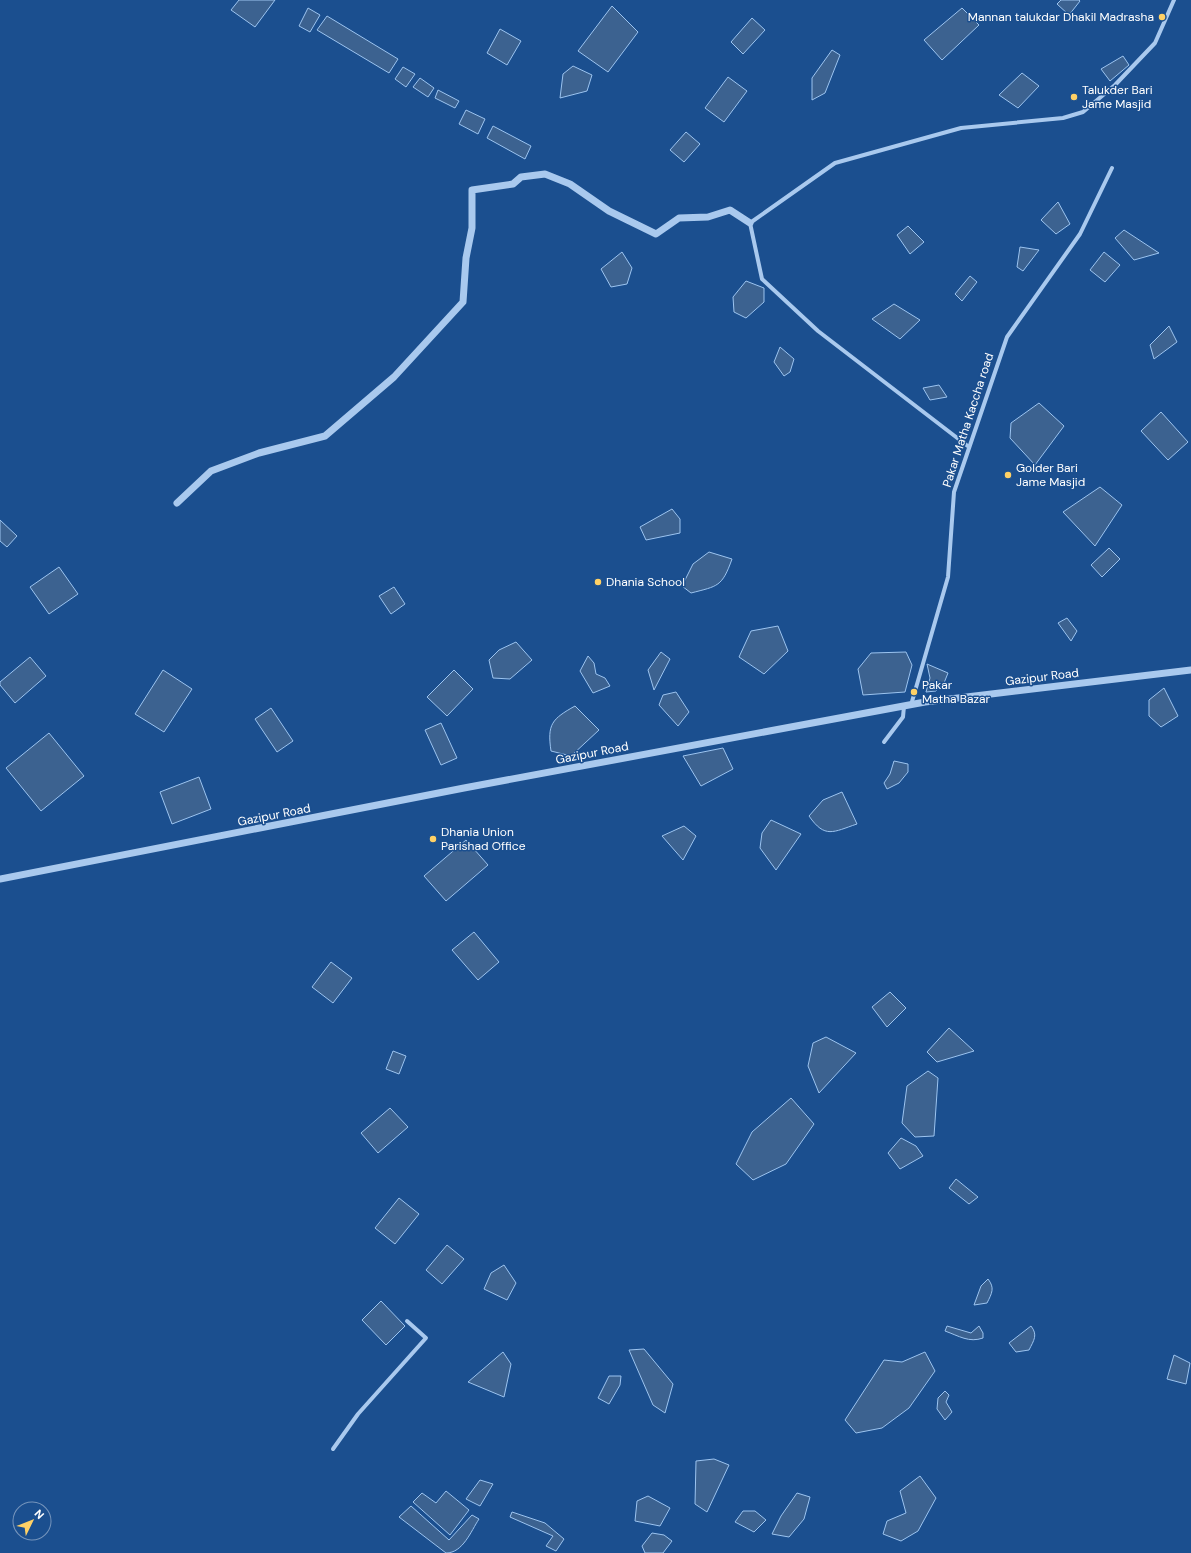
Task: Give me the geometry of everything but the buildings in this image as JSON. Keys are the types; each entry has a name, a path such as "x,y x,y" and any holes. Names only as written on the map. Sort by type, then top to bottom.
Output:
{"street":[{"path":"750,223 835,163 961,128 1063,118 1082,112 1115,85 1155,43 1174,0"},
{"name":"Pakar Matha Kaccha road","path":"884,742 903,718 948,577 954,492 968,447 1007,337 1080,234 1112,168"},
{"path":"177,503 211,471 259,453 325,436 399,371 463,302 466,258 472,228 472,190 514,184 521,177 545,174 570,184 609,211 656,234 679,218 708,217 730,210 750,223 762,279 818,331 968,447"},
{"name":"Gazipur Road","path":"0,879 472,787 907,705 1191,670"},
{"path":"333,1449 358,1414 426,1338 407,1321"}],"water":[{"path":"239,0 275,0 255,27 231,10"},
{"path":"1061,0 1080,1 1069,15 1057,4"},
{"path":"612,6 638,32 608,72 578,51"},
{"path":"308,8 320,15 310,32 299,26"},
{"path":"962,8 979,25 942,60 924,40"},
{"path":"327,16 398,59 389,73 317,30"},
{"path":"752,18 765,30 743,54 731,42"},
{"path":"500,29 521,41 507,65 487,53"},
{"path":"832,50 840,55 825,93 812,100 812,78"},
{"path":"1123,56 1129,65 1110,81 1101,69"},
{"path":"573,66 592,75 587,91 560,98 563,74"},
{"path":"403,67 415,74 406,87 395,79"},
{"path":"1022,73 1039,86 1018,108 999,95"},
{"path":"728,77 747,91 724,122 705,108"},
{"path":"420,78 434,88 428,97 413,87"},
{"path":"438,90 459,101 455,108 435,98"},
{"path":"466,110 485,119 478,134 459,124"},
{"path":"493,126 531,146 525,159 487,138"},
{"path":"686,132 700,144 684,162 670,150"},
{"path":"1058,202 1070,224 1056,234 1041,220"},
{"path":"908,226 924,242 910,254 897,235"},
{"path":"1124,230 1159,253 1134,260 1115,238"},
{"path":"1020,247 1039,250 1023,271 1017,267"},
{"path":"622,252 632,268 627,284 611,287 601,269"},
{"path":"1104,252 1120,265 1105,282 1090,270"},
{"path":"970,276 977,282 962,301 955,294"},
{"path":"746,281 764,288 764,302 746,318 734,312 733,297"},
{"path":"894,304 920,320 900,339 872,319"},
{"path":"1169,326 1177,342 1154,359 1150,345"},
{"path":"780,347 794,359 790,372 784,376 774,362"},
{"path":"939,385 947,397 930,400 923,388"},
{"path":"1039,403 1064,426 1035,465 1010,438 1011,423"},
{"path":"1161,412 1188,442 1168,460 1141,431"},
{"path":"1100,487 1122,505 1095,546 1063,512"},
{"path":"672,509 680,519 680,533 646,540 640,527"},
{"path":"0,520 17,536 7,547 0,541"},
{"path":"1109,548 1120,559 1102,577 1091,565"},
{"path":"709,552 732,559 725,575 718,584 707,589 691,593 682,586 693,564"},
{"path":"59,567 78,594 49,614 30,587"},
{"path":"394,587 405,604 391,614 379,596"},
{"path":"1067,618 1077,631 1071,641 1058,623"},
{"path":"778,626 788,651 764,674 739,657 751,631"},
{"path":"516,642 532,660 510,679 493,678 489,660 499,650"},
{"path":"661,652 670,659 654,690 648,670"},
{"path":"906,652 912,665 905,692 863,695 858,669 871,653"},
{"path":"588,656 594,663 596,674 605,678 610,686 593,693 580,671"},
{"path":"30,657 46,676 15,703 0,685 0,682"},
{"path":"927,664 948,673 944,683 936,691 926,692 930,678"},
{"path":"163,670 192,689 164,732 135,714"},
{"path":"454,670 473,689 447,716 427,697"},
{"path":"1164,688 1178,716 1161,727 1149,716 1149,700"},
{"path":"676,692 689,712 678,726 659,705 663,695"},
{"path":"575,706 599,730 571,756 551,751 550,734 553,723 561,715"},
{"path":"271,708 293,741 277,752 255,719"},
{"path":"441,723 457,758 441,765 425,730"},
{"path":"49,733 84,776 41,811 6,768"},
{"path":"723,748 733,769 701,786 683,756"},
{"path":"894,761 908,764 908,772 899,783 887,789 884,783 890,774"},
{"path":"199,777 211,809 172,824 160,792"},
{"path":"842,792 857,824 835,831 825,831 820,828 809,816 823,800"},
{"path":"771,820 801,834 776,870 760,848 762,833"},
{"path":"684,826 696,836 683,860 662,836"},
{"path":"466,840 488,865 446,901 424,876"},
{"path":"474,932 499,962 478,980 452,950"},
{"path":"331,962 352,978 333,1003 312,987"},
{"path":"890,992 906,1008 887,1027 872,1007"},
{"path":"949,1028 974,1051 937,1062 927,1052"},
{"path":"826,1037 856,1053 819,1093 808,1066 813,1043"},
{"path":"393,1051 406,1056 399,1074 386,1069"},
{"path":"928,1071 938,1078 934,1136 915,1137 902,1123 907,1086"},
{"path":"791,1098 814,1124 786,1164 753,1180 736,1164 752,1132"},
{"path":"390,1108 408,1127 378,1153 361,1133"},
{"path":"901,1138 916,1146 923,1156 900,1169 888,1153"},
{"path":"956,1179 978,1197 969,1204 949,1188"},
{"path":"399,1198 419,1214 395,1244 375,1228"},
{"path":"447,1245 464,1259 442,1284 426,1270"},
{"path":"504,1265 516,1283 507,1300 484,1289 491,1273"},
{"path":"988,1279 992,1285 992,1291 987,1303 974,1305 981,1286"},
{"path":"381,1301 405,1326 386,1345 362,1320"},
{"path":"947,1326 971,1333 979,1326 983,1333 983,1338 973,1340 964,1338 945,1331"},
{"path":"1031,1326 1035,1335 1029,1350 1016,1352 1009,1343"},
{"path":"644,1349 673,1384 665,1413 653,1405 629,1350"},
{"path":"503,1352 511,1364 504,1397 468,1382"},
{"path":"925,1352 935,1371 909,1408 882,1428 856,1433 845,1420 884,1360 902,1362"},
{"path":"1174,1355 1190,1363 1186,1384 1167,1379"},
{"path":"609,1376 621,1376 620,1385 609,1404 598,1398"},
{"path":"945,1391 949,1395 946,1402 952,1412 945,1420 937,1409 938,1398"},
{"path":"714,1459 729,1465 707,1512 695,1504 696,1461"},
{"path":"920,1476 936,1498 918,1531 901,1541 883,1534 887,1521 906,1513 900,1491"},
{"path":"480,1480 493,1484 480,1506 466,1499"},
{"path":"446,1491 469,1510 450,1535 413,1502 422,1493 436,1503"},
{"path":"797,1493 810,1497 804,1519 789,1537 772,1534 781,1516"},
{"path":"648,1496 670,1508 660,1526 635,1521 637,1501"},
{"path":"411,1506 449,1540 472,1515 479,1519 470,1535 462,1545 452,1552 446,1553 399,1517"},
{"path":"743,1511 755,1511 766,1520 754,1532 735,1522"},
{"path":"512,1512 545,1523 564,1539 556,1551 546,1546 553,1536 510,1517"},
{"path":"652,1533 664,1535 672,1541 663,1553 645,1553 642,1546"}],"place":[{"name":"Mannan talukdar Dhakil Madrasha","path":"1162,17"},
{"name":"Talukder Bari Jame Masjid","path":"1074,97"},
{"name":"Golder Bari Jame Masjid","path":"1008,475"},
{"name":"Dhania School","path":"598,582"},
{"name":"Pakar Matha Bazar","path":"914,692"},
{"name":"Dhania Union Parishad Office","path":"433,839"}]}
